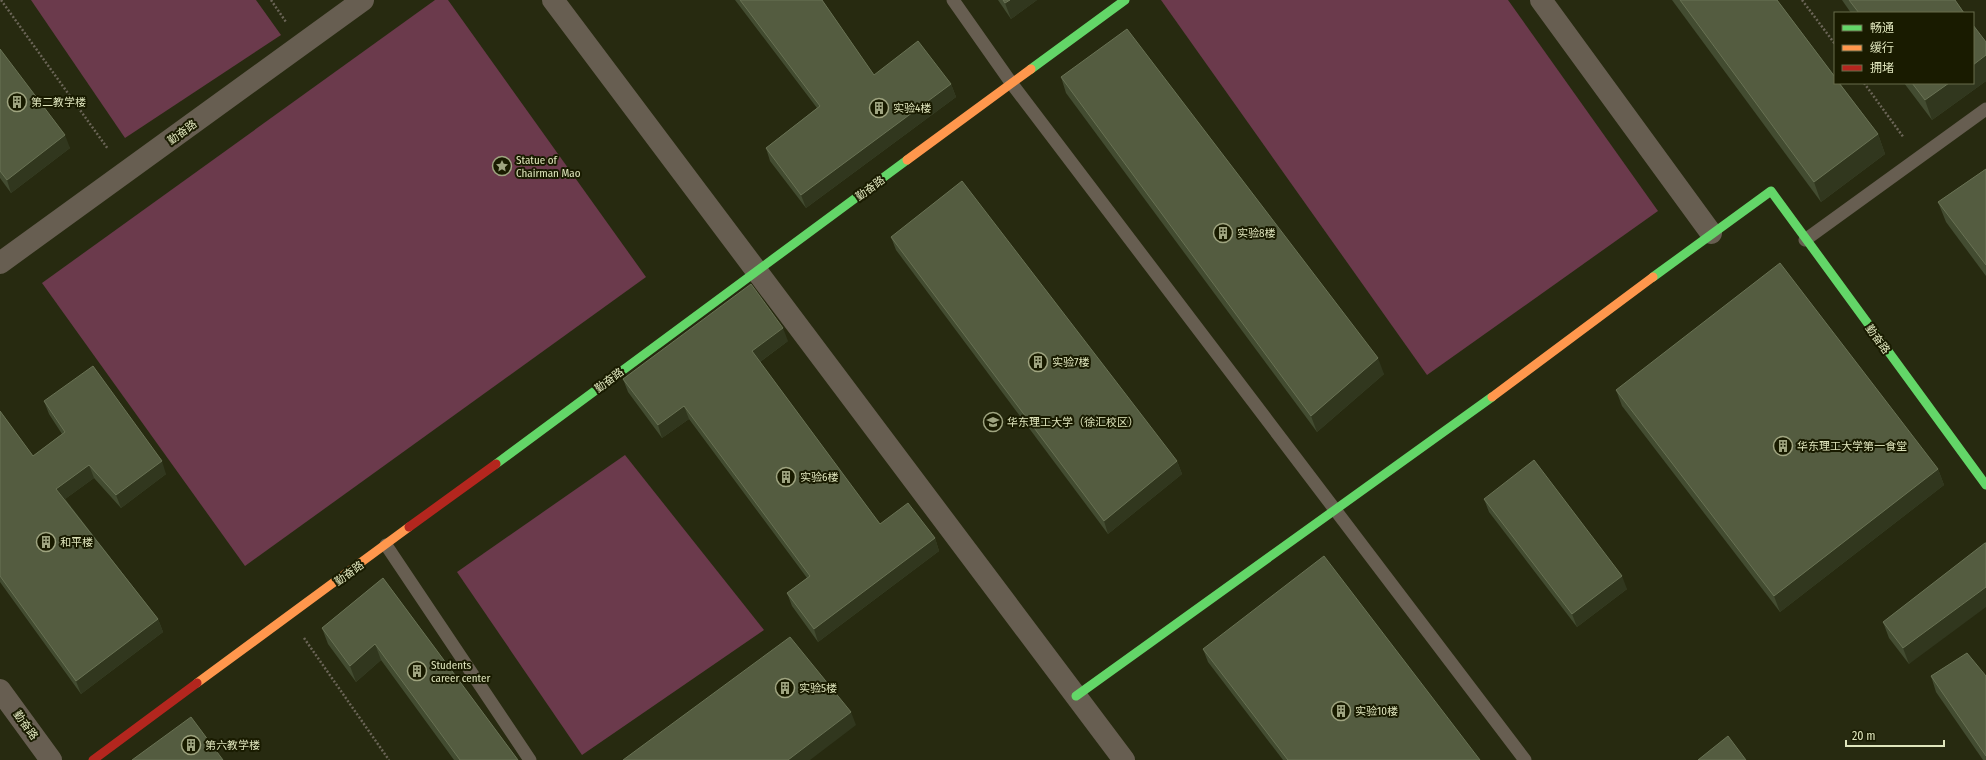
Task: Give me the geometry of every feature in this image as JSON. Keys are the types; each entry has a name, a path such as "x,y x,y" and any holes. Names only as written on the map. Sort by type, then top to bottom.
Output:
{"street":[{"name":"勤奋路","path":"0,263 363,0"},
{"path":"553,0 1124,760"},
{"name":"勤奋路","path":"93,760 386,546 756,271 1125,0"},
{"path":"1076,696 1534,367 1711,233 1541,0"},
{"name":"勤奋路","path":"1711,233 1771,191 1805,240 1986,485"},
{"name":"勤奋路","path":"0,690 51,760"}],"lane":[{"path":"953,0 1012,84 1525,760"},
{"path":"1805,240 1986,109"},
{"path":"386,546 530,760"}],"path":[{"path":"1,0 125,173"},
{"path":"1802,0 1834,43"},
{"path":"1865,84 1919,158"},
{"path":"289,617 389,760"}],"shaded area":[{"path":"31,0 256,0 281,35 125,138"},
{"path":"435,0 448,0 646,277 245,566 42,283"},
{"path":"1161,0 1508,0 1658,211 1427,375"},
{"path":"625,455 764,630 582,755 457,572"}],"building":[{"name":"实验4楼","path":"740,0 822,0 874,75 918,41 951,84 801,195 766,148 820,106"},
{"path":"1003,0 1010,0 1005,3"},
{"path":"1680,0 1777,0 1834,76 1834,84 1840,84 1878,134 1814,182"},
{"path":"1849,0 1955,0 1963,12 1858,12"},
{"path":"1974,26 1986,42 1986,55 1974,64"},
{"name":"实验8楼","path":"1127,29 1378,358 1311,416 1061,77"},
{"name":"第二教学楼","path":"0,49 65,135 7,180 0,171"},
{"path":"1913,84 1948,84 1925,100"},
{"path":"1986,169 1986,265 1938,202"},
{"name":"实验7楼","path":"962,181 1177,461 1104,521 891,237"},
{"name":"华东理工大学第一食堂","path":"1780,263 1938,469 1774,596 1616,390"},
{"name":"实验6楼","path":"751,284 783,328 752,351 880,524 908,503 935,538 814,629 787,593 810,576 684,406 658,425 623,379"},
{"name":"和平楼","path":"93,366 162,461 116,495 89,465 56,489 158,619 76,681 0,576 0,411 33,456 65,432 44,401"},
{"path":"1534,460 1622,576 1572,614 1484,499"},
{"path":"1985,543 1986,587 1903,648 1883,622"},
{"name":"实验10楼","path":"1324,556 1480,760 1288,760 1203,649"},
{"name":"Students career center","path":"383,578 518,760 460,760 375,644 350,666 322,628"},
{"name":"实验5楼","path":"790,637 851,712 788,760 623,760"},
{"path":"1967,653 1986,676 1986,756 1931,676"},
{"path":"191,717 223,760 132,760"},
{"path":"1728,736 1746,760 1698,760"}],"traffic: fast":[{"path":"1031,69 1125,0"},
{"path":"496,464 907,160"},
{"path":"1653,277 1771,191 1986,485"},
{"path":"1076,696 1492,397"}],"traffic: slow":[{"path":"907,160 1031,69"},
{"path":"1492,397 1653,277"},
{"path":"197,683 409,527"}],"traffic: jam":[{"path":"409,527 496,464"},
{"path":"93,760 197,683"}],"place":[{"name":"第二教学楼","path":"17,102"},
{"name":"实验4楼","path":"879,108"},
{"name":"Statue of Chairman Mao","path":"502,166"},
{"name":"实验8楼","path":"1223,233"},
{"name":"实验7楼","path":"1038,362"},
{"name":"华东理工大学（徐汇校区）","path":"993,422"},
{"name":"华东理工大学第一食堂","path":"1783,446"},
{"name":"实验6楼","path":"786,477"},
{"name":"和平楼","path":"46,542"},
{"name":"Students career center","path":"417,671"},
{"name":"实验5楼","path":"785,688"},
{"name":"实验10楼","path":"1341,711"},
{"name":"第六教学楼","path":"191,745"}]}
